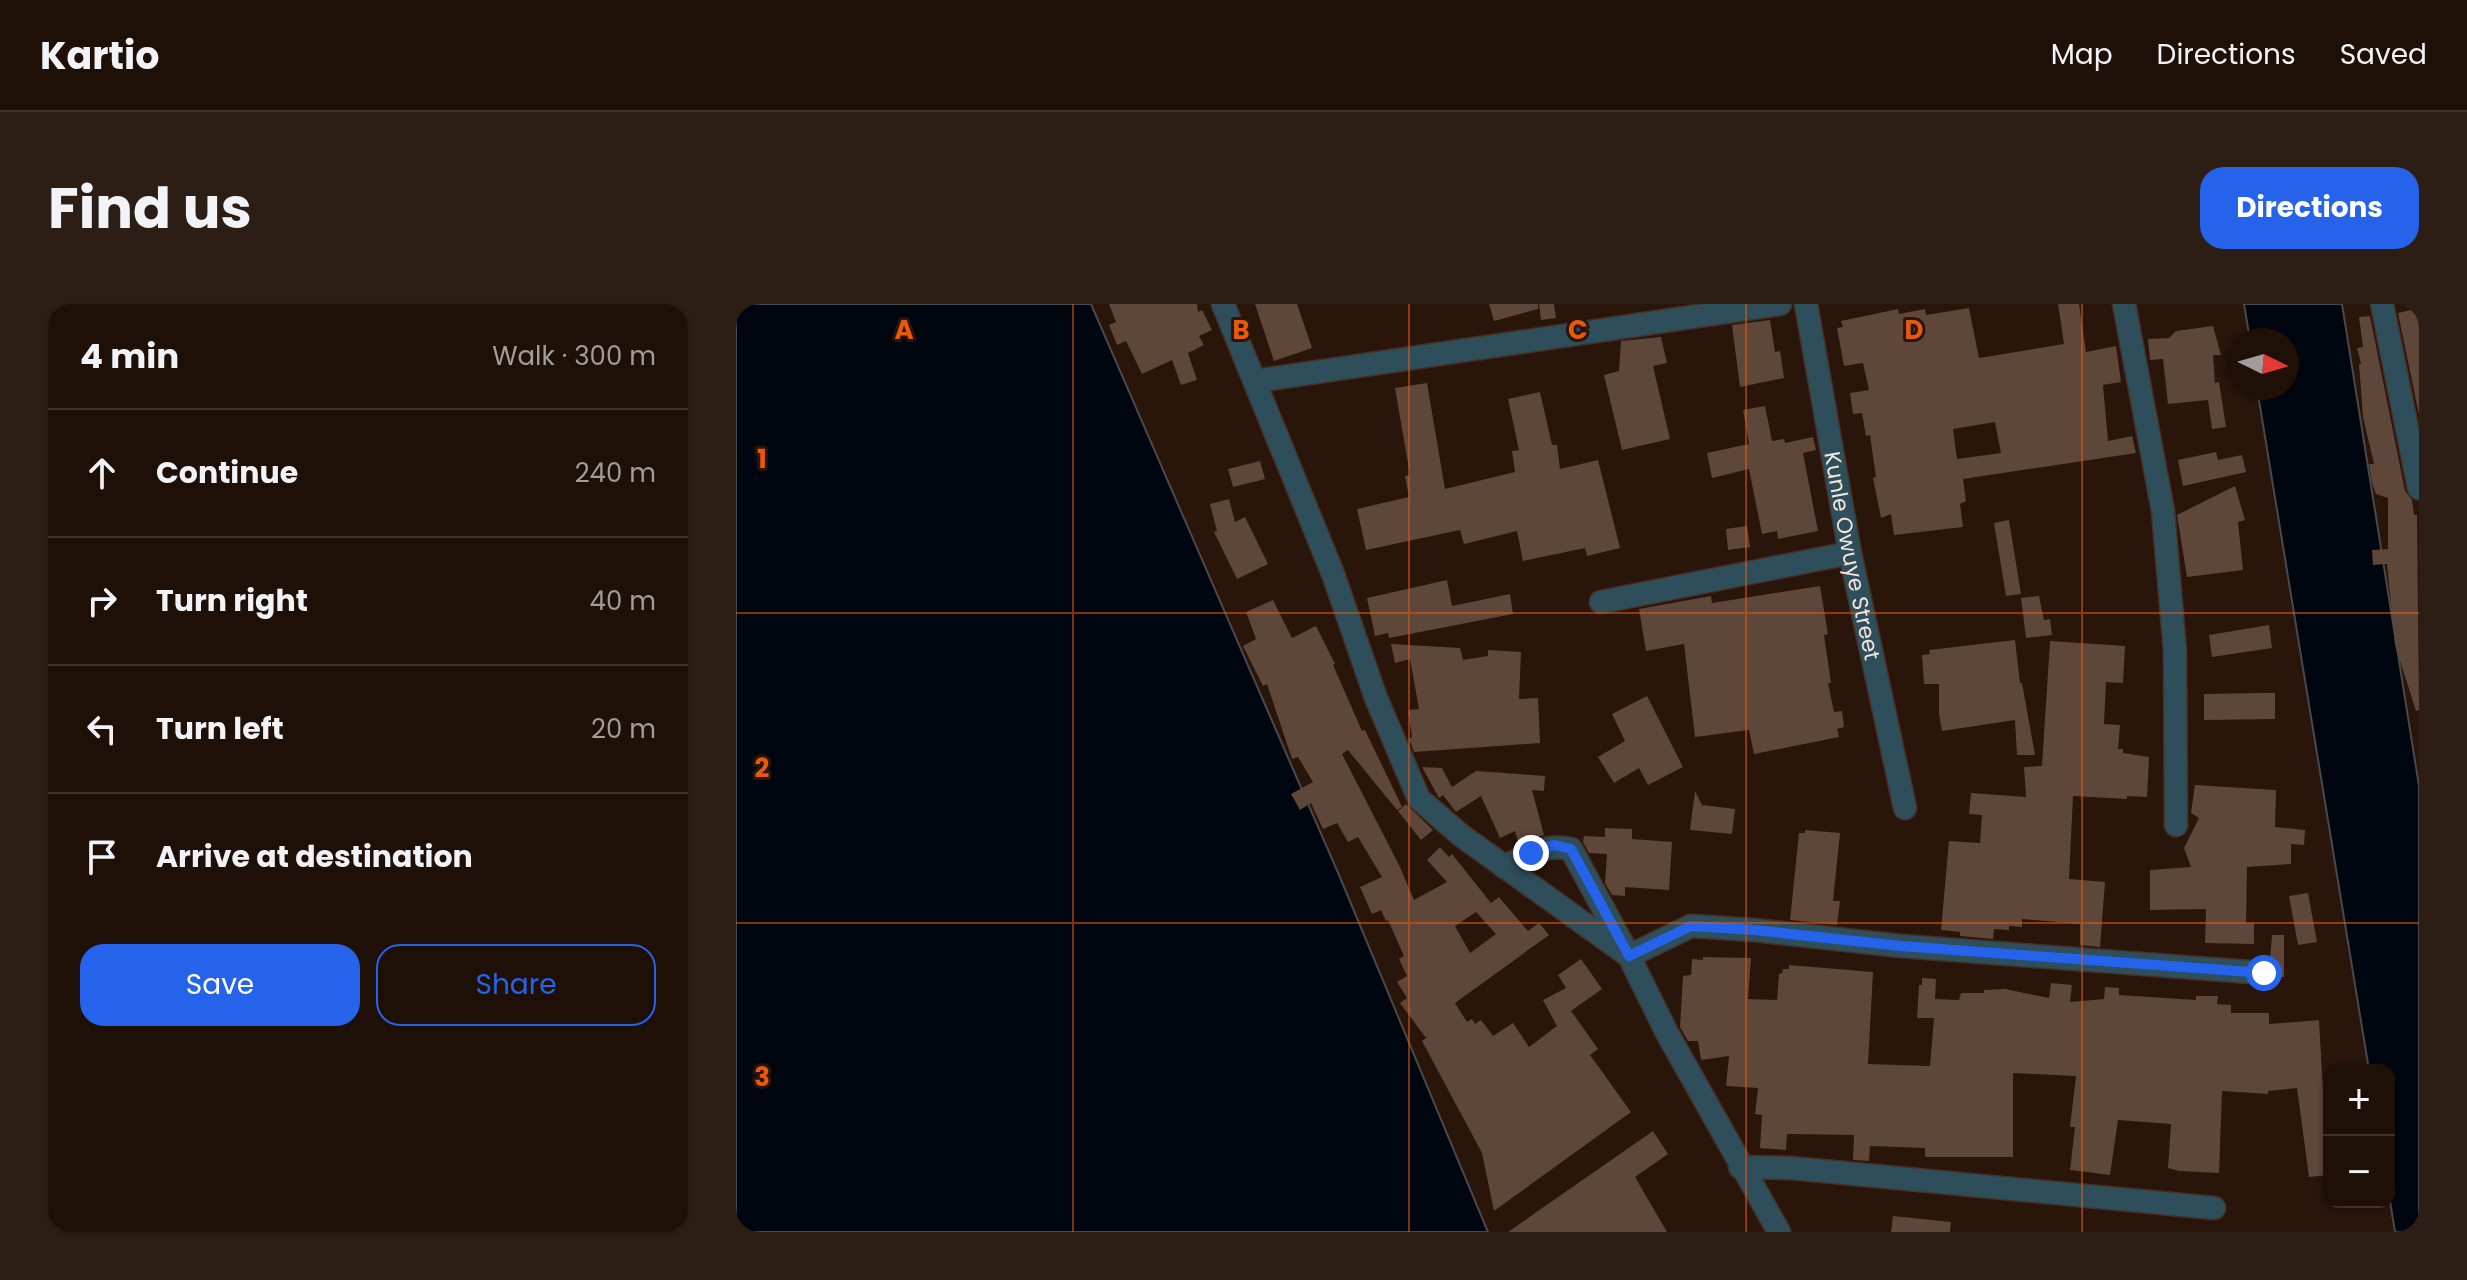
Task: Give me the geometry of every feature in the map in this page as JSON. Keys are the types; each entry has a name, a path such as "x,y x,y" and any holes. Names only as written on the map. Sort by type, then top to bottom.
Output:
{"street":[{"path":"1223,304 1333,574 1376,698 1419,799 1462,836 1629,956"},
{"path":"1255,381 1780,304"},
{"name":"Kunle Owuye Street","path":"1806,304 1850,553 1905,808"},
{"path":"2124,304 2163,511 2175,651 2176,825"},
{"path":"2382,304 2419,488"},
{"path":"1601,602 1850,553"},
{"path":"1504,867 1554,845 1571,849 1655,1011 1779,1232"},
{"path":"1629,956 1691,926 1901,946 2264,973"},
{"path":"1740,1167 1791,1168 2214,1208"}],"shaded area":[{"path":"736,304 1091,304 1339,875 1488,1232 736,1232"},
{"path":"2244,304 2342,304 2419,786 2419,1232 2395,1232 2391,1208 2395,1208 2395,1064 2368,1064 2259,400 2299,400 2299,328 2248,328"}],"building":[{"path":"1109,304 1197,304 1198,312 1202,310 1212,330 1199,336 1204,345 1188,353 1197,380 1181,385 1172,360 1142,374 1126,341 1117,345 1109,325 1116,322"},
{"path":"1255,304 1297,304 1312,348 1274,361"},
{"path":"1489,304 1538,304 1538,309 1494,321"},
{"path":"1539,304 1554,304 1556,318 1541,320"},
{"path":"2058,304 2079,304 2086,352 2116,346 2121,382 2103,385 2108,441 2132,436 2136,453 1963,479 1966,501 1960,504 1963,527 1894,535 1891,514 1881,518 1873,478 1876,477 1870,435 1866,436 1862,413 1853,414 1850,393 1869,390 1863,363 1844,366 1837,328 1843,327 1841,321 1898,309 1899,314 1925,309 1926,315 1969,308 1979,358 2064,344","holes":["1995,422 2001,453 1957,459 1953,429"]},
{"path":"2419,308 2419,415 2398,313"},
{"path":"2370,316 2405,491 2412,500 2414,515 2417,515 2419,710 2416,711 2395,645 2387,564 2373,565 2372,550 2388,549 2388,498 2376,494 2372,483 2369,464 2374,464 2363,417 2361,364 2357,348 2363,347 2359,317"},
{"path":"1770,320 1775,352 1780,351 1784,378 1740,387 1732,325"},
{"path":"2213,326 2221,355 2213,355 2215,383 2219,382 2226,427 2212,429 2208,400 2168,404 2163,359 2150,360 2148,339 2169,338 2176,331"},
{"path":"1661,337 1667,363 1653,366 1670,439 1622,450 1604,375 1619,371 1621,341"},
{"path":"1427,383 1445,489 1515,472 1512,451 1519,450 1508,399 1540,392 1552,445 1557,445 1560,469 1598,460 1620,548 1587,556 1585,548 1523,561 1517,531 1464,544 1460,530 1366,550 1357,509 1409,497 1405,476 1410,475 1395,388"},
{"path":"1765,406 1772,441 1784,439 1785,443 1813,437 1816,450 1803,453 1818,531 1778,539 1777,531 1762,534 1749,469 1712,478 1707,453 1749,444 1743,410"},
{"path":"2216,452 2218,460 2242,455 2246,472 2183,486 2178,460"},
{"path":"1260,461 1265,479 1233,487 1228,469"},
{"path":"2235,486 2245,520 2238,522 2243,570 2187,577 2177,515"},
{"path":"1229,499 1235,522 1245,517 1268,564 1237,579 1214,532 1217,531 1210,504"},
{"path":"2009,520 2021,594 2006,596 1994,523"},
{"path":"1747,526 1750,547 1728,550 1726,529"},
{"path":"1447,580 1452,606 1510,594 1513,614 1389,638 1388,633 1375,636 1367,598"},
{"path":"1820,586 1828,634 1824,635 1831,683 1828,683 1834,712 1842,711 1844,727 1837,729 1839,737 1754,754 1749,730 1695,737 1684,644 1646,651 1639,609 1711,596 1712,603"},
{"path":"2039,596 2044,620 2050,619 2052,635 2026,638 2021,598"},
{"path":"1273,600 1292,638 1316,626 1362,731 1365,730 1402,807 1397,810 1348,750 1342,754 1414,900 1447,882 1427,860 1440,847 1449,857 1452,854 1491,903 1499,897 1528,931 1539,923 1549,935 1455,1003 1467,1022 1472,1019 1475,1024 1481,1020 1493,1036 1513,1023 1529,1047 1557,1026 1543,1000 1566,988 1558,975 1581,959 1602,989 1571,1011 1598,1049 1590,1055 1631,1112 1494,1211 1482,1153 1422,1041 1426,1038 1400,1003 1407,998 1397,982 1407,976 1399,959 1404,956 1388,920 1381,910 1372,914 1360,887 1382,877 1358,837 1348,842 1337,823 1323,829 1311,803 1300,810 1291,794 1313,782 1298,757 1292,759 1267,684 1263,686 1243,646 1256,639 1246,612","holes":["1476,912 1496,934 1470,953 1455,926"]},
{"path":"2269,625 2272,648 2212,657 2209,635"},
{"path":"2015,640 2020,683 2035,755 2017,755 2015,720 1942,731 1939,684 1924,684 1922,655 1930,654 1929,650"},
{"path":"2050,641 2125,646 2123,683 2106,682 2104,724 2120,725 2118,749 2123,749 2123,753 2149,757 2147,797 2073,796 2069,879 2105,882 2100,947 2080,945 2080,924 2022,919 2022,927 1994,929 1993,939 1960,936 1960,932 1941,930 1949,841 1980,843 1982,815 1969,814 1971,793 2026,797 2024,767 2042,766"},
{"path":"1391,644 1460,648 1463,660 1488,656 1488,650 1521,652 1519,699 1538,698 1540,743 1414,752 1409,739 1412,737 1408,710 1419,709 1410,659 1395,663"},
{"path":"2275,693 2275,719 2204,720 2204,694"},
{"path":"1647,696 1683,767 1648,785 1639,768 1614,783 1598,757 1625,741 1612,714"},
{"path":"1422,767 1442,768 1452,787 1476,771 1545,776 1544,791 1532,790 1544,835 1518,842 1515,831 1500,838 1481,796 1456,812 1443,795 1439,798"},
{"path":"2195,785 2276,790 2275,827 2305,830 2304,845 2291,844 2291,864 2247,867 2246,923 2254,923 2254,944 2205,943 2206,909 2150,910 2150,870 2191,867 2184,848 2199,818 2191,813"},
{"path":"1695,791 1703,807 1735,809 1732,834 1690,830"},
{"path":"1406,804 1433,830 1421,840 1398,811"},
{"path":"1605,828 1632,829 1632,839 1672,842 1669,890 1625,887 1625,896 1612,895 1605,883 1607,854 1589,853 1583,842 1584,836 1605,837"},
{"path":"1805,830 1840,833 1833,901 1840,901 1837,925 1790,920 1799,833 1805,833"},
{"path":"2308,893 2317,942 2298,945 2289,896"},
{"path":"2272,935 2284,935 2284,977 2277,977 2277,968 2270,961"},
{"path":"1703,957 1751,958 1748,999 1777,1000 1779,974 1783,969 1789,969 1789,965 1873,972 1868,1064 1930,1066 1934,1018 1917,1018 1922,978 1936,979 1935,999 1959,1000 1961,993 2005,989 2049,998 2051,983 2072,985 2070,1002 2104,999 2105,987 2119,988 2119,995 2196,1000 2196,996 2218,996 2217,1004 2231,1005 2231,1013 2269,1013 2269,1024 2319,1020 2323,1176 2309,1177 2297,1088 2268,1091 2268,1094 2222,1091 2219,1173 2168,1168 2171,1124 2118,1120 2110,1175 2070,1170 2075,1127 2070,1127 2076,1076 2013,1073 2013,1157 1925,1157 1925,1148 1870,1146 1869,1161 1853,1160 1854,1135 1787,1134 1786,1150 1760,1148 1762,1115 1755,1114 1758,1088 1726,1086 1729,1056 1701,1060 1698,1041 1688,1041 1680,1027 1683,976 1691,975 1692,959 1703,960"},
{"path":"1653,1131 1668,1154 1635,1177 1667,1232 1508,1232"},
{"path":"1893,1216 1951,1222 1950,1232 1891,1232"}],"route":[{"path":"1531,853 1554,845 1571,849 1629,956 1691,926 1901,946 2264,973"}]}
